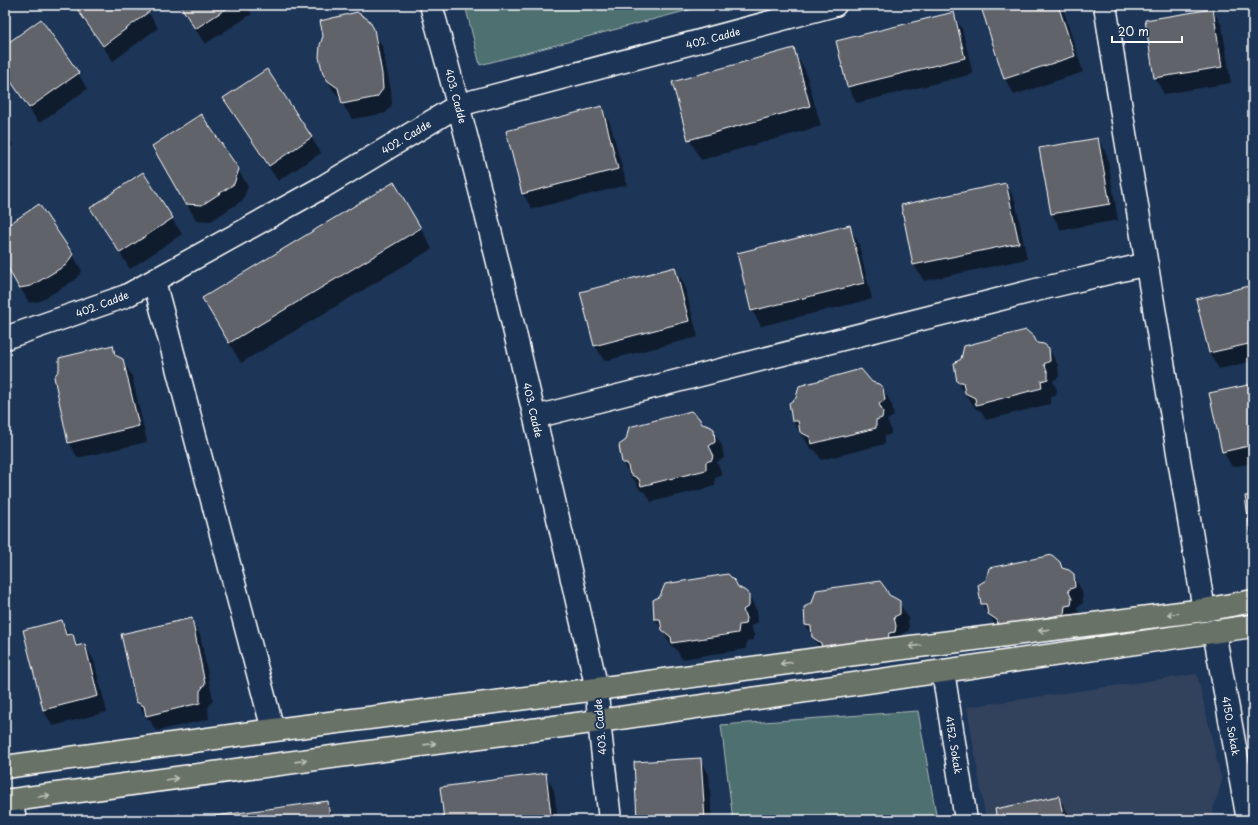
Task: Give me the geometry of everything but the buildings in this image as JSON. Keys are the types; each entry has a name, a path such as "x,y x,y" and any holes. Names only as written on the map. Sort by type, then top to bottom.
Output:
{"main road":[{"path":"5,767 273,730 598,690 848,655 1204,610 1253,601"},
{"path":"11,807 1253,626"}],"street":[{"name":"403. Cadde","path":"432,5 459,105 535,417 598,690 599,721 610,820"},
{"name":"402. Cadde","path":"5,338 126,296 320,188 459,105 835,5"},
{"path":"1105,5 1204,610"},
{"path":"535,417 1029,292 1147,264"},
{"path":"154,280 273,730"},
{"name":"4150. Sokak","path":"1214,631 1248,820"},
{"name":"4152. Sokak","path":"943,671 966,820"}],"shaded area":[{"path":"1197,674 1222,782 1213,809 1214,820 986,820 967,707"}],"green space":[{"path":"465,5 708,5 480,65"},
{"path":"918,711 937,820 733,820 721,725"}]}
